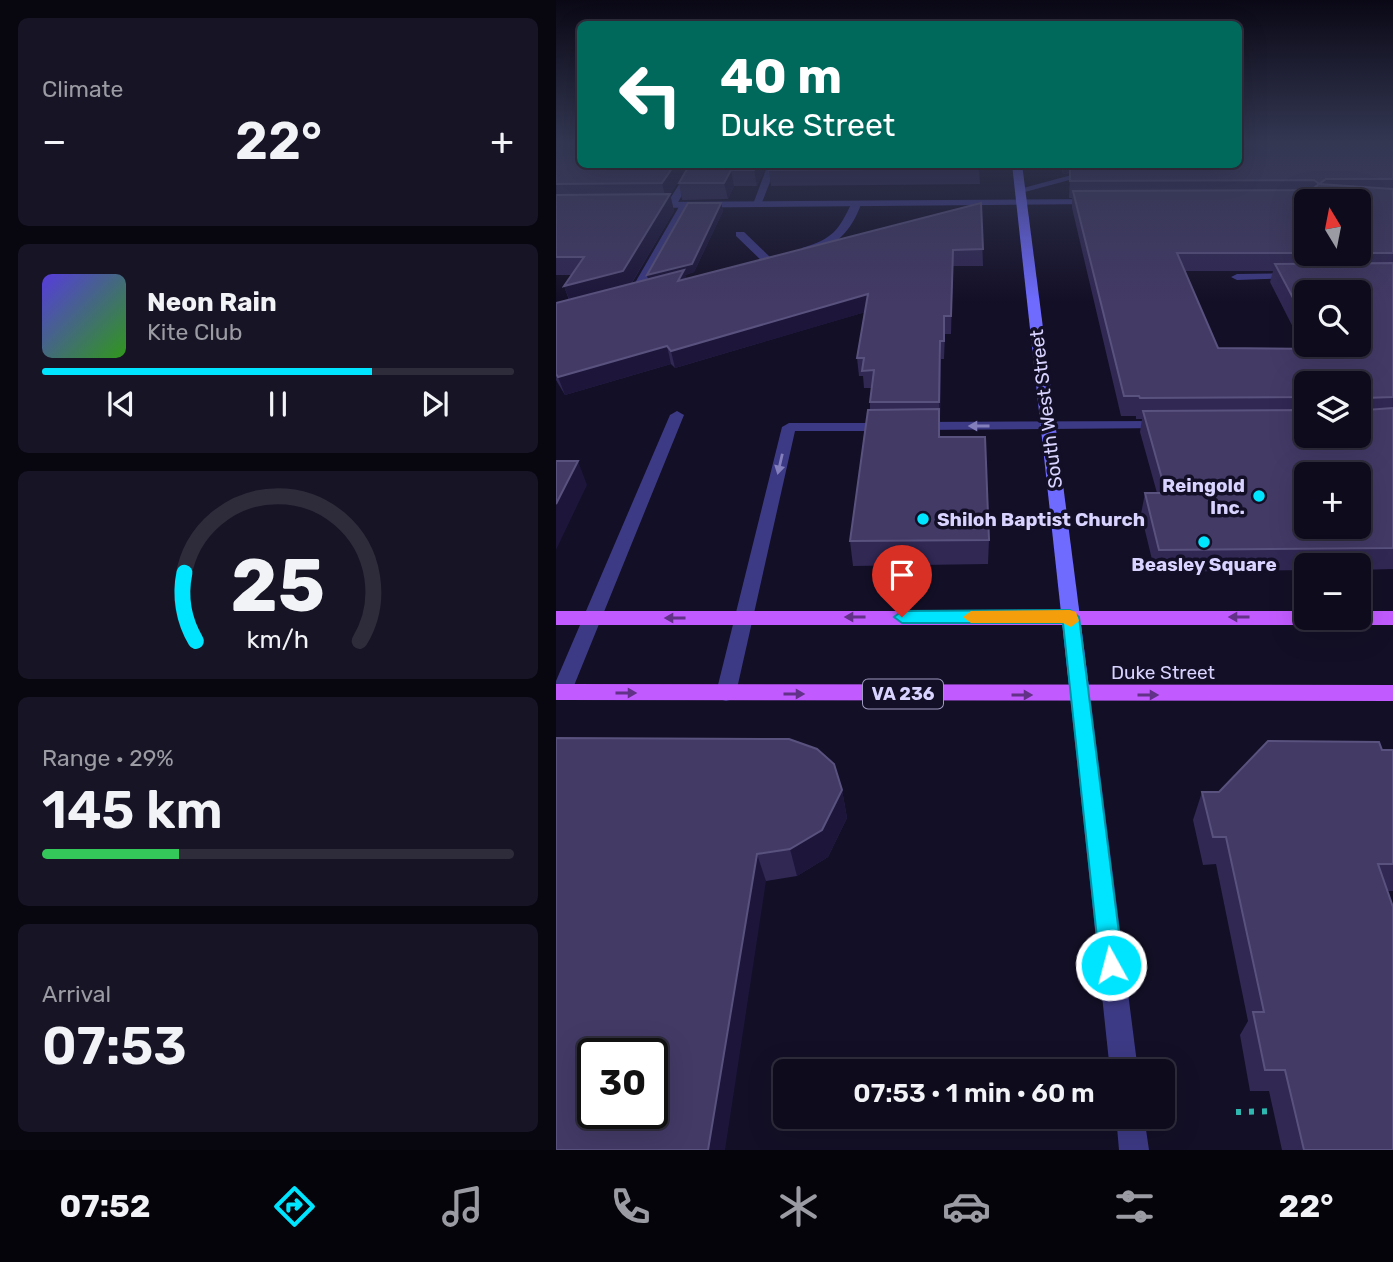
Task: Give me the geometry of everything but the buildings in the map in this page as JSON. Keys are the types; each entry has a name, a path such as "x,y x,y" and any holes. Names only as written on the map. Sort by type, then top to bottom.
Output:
{"main road":[{"name":"South West Street","path":"1021,196 1080,695"},
{"path":"556,618 1294,618"},
{"path":"1371,618 1392,618"},
{"name":"Duke Street","path":"559,692 1080,695 1392,693"}],"street":[{"path":"671,205 678,195"},
{"path":"756,205 760,195"},
{"path":"1021,196 1025,195"},
{"path":"633,205 856,204 1021,196 1103,202"},
{"path":"755,264 780,258 839,236 852,220 856,204"},
{"path":"634,295 686,205"},
{"path":"740,234 780,258"},
{"path":"1237,276 1302,276"},
{"path":"621,299 647,292"},
{"path":"559,692 677,415"},
{"path":"726,693 789,427 1184,425"},
{"name":"South West Street","path":"1080,695 1123,1059"},
{"path":"1132,1129 1134,1150"}],"path":[{"path":"1236,1112 1288,1111"}],"slow traffic":[{"path":"971,617 1070,617 1071,621"}],"place":[{"name":"Reingold Inc.","path":"1259,496"},
{"name":"Shiloh Baptist Church","path":"923,519"},
{"name":"Beasley Square","path":"1204,542"}],"route":[{"path":"902,617 1070,617 1111,965"}]}
